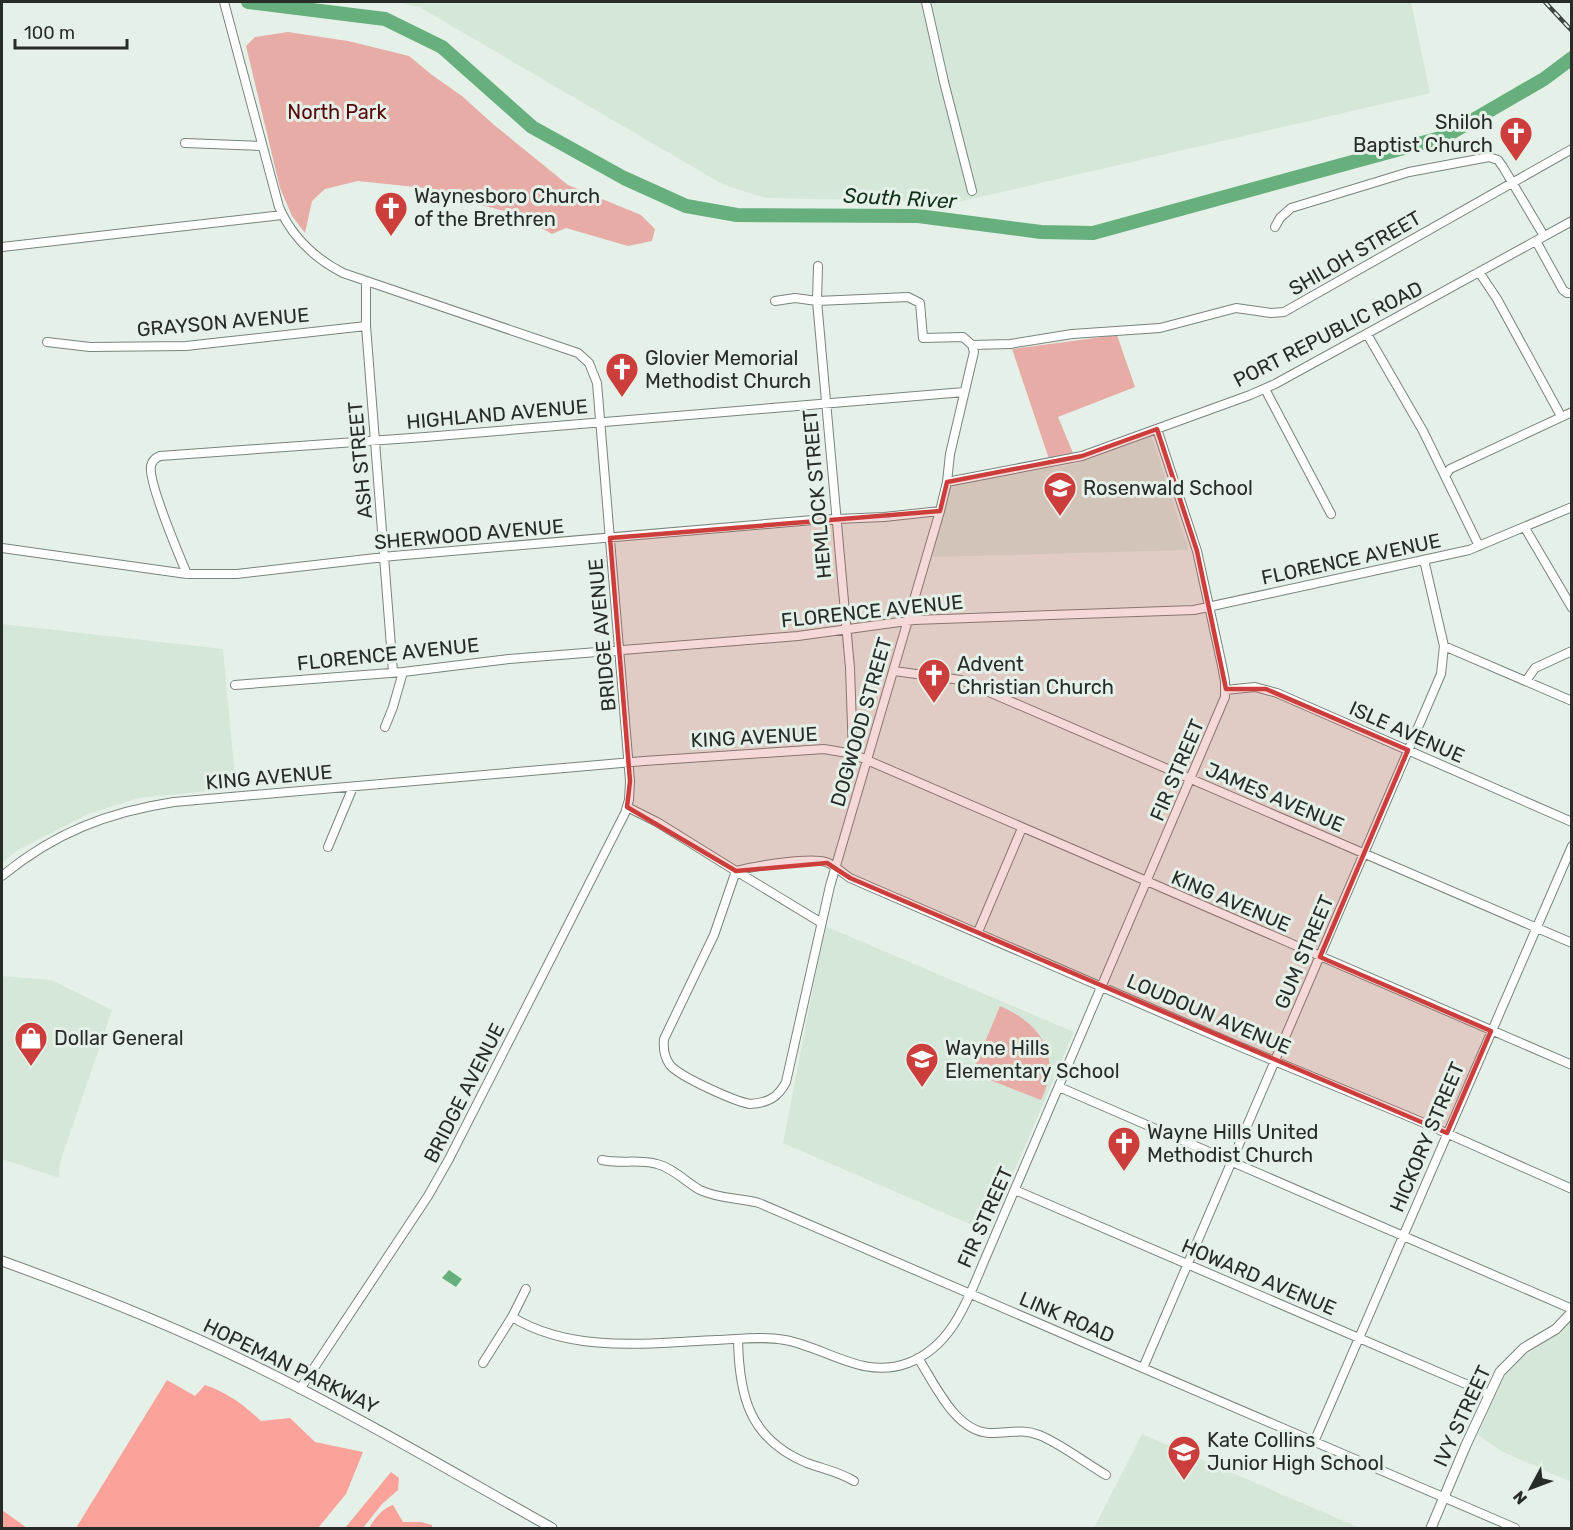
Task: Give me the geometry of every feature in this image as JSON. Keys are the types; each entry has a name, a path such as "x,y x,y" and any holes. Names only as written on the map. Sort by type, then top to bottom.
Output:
{"main road":[{"name":"HOPEMAN PARKWAY","path":"2,1261 144,1316 249,1362 367,1423 552,1528"},
{"name":"IVY STREET","path":"1431,1528 1500,1372 1513,1356 1556,1329 1572,1311"}],"street":[{"name":"BRIDGE AVENUE","path":"224,2 282,215 297,237 318,258 343,273 578,353 589,363 596,375 629,762 630,790 627,807 445,1166 428,1196 300,1389"},
{"path":"926,2 972,191"},
{"path":"185,143 262,146"},
{"name":"SHILOH STREET","path":"817,301 900,296 914,299 920,303 922,338 963,337 972,345 1010,344 1072,334 1160,328 1236,308 1271,313 1284,312 1572,149"},
{"path":"1275,226 1280,218 1292,208 1409,172 1471,159 1493,158 1498,160 1513,183 1563,290 1572,293"},
{"path":"2,247 282,215"},
{"name":"PORT REPUBLIC ROAD","path":"947,482 1082,456 1265,389 1572,221"},
{"name":"HEMLOCK STREET","path":"818,266 817,301 850,668 852,754"},
{"path":"1479,272 1497,299 1561,416"},
{"name":"ASH STREET","path":"366,281 366,326 393,672"},
{"path":"776,300 795,298 817,301"},
{"name":"GRAYSON AVENUE","path":"47,342 90,347 186,346 366,326"},
{"path":"1367,334 1408,405 1479,546"},
{"path":"964,392 974,352 972,345"},
{"path":"1265,389 1331,514"},
{"name":"HIGHLAND AVENUE","path":"187,574 154,485 151,467 156,458 160,456 964,392"},
{"name":"DOGWOOD STREET","path":"736,871 714,935 664,1039 664,1054 677,1072 744,1102 759,1104 777,1096 786,1082 820,922 940,511 964,392"},
{"path":"1445,476 1450,469 1572,412"},
{"path":"1157,429 1196,545 1221,660 1225,690"},
{"name":"FLORENCE AVENUE","path":"235,685 403,672 509,658 798,636 936,619 1181,612 1479,546 1572,507"},
{"name":"SHERWOOD AVENUE","path":"2,548 187,574 237,574 384,558 940,511"},
{"path":"1525,528 1572,608"},
{"path":"1424,560 1444,646 1572,701"},
{"name":"GUM STREET","path":"1143,1368 1441,674 1444,646"},
{"path":"1526,681 1535,668 1572,651"},
{"name":"JAMES AVENUE","path":"894,671 961,680 1572,943"},
{"path":"385,727 403,672"},
{"name":"ISLE AVENUE","path":"1225,690 1245,687 1266,689 1572,822"},
{"name":"FIR STREET","path":"512,1317 549,1334 583,1341 641,1342 760,1338 787,1340 869,1368 897,1366 918,1359 945,1338 960,1315 1015,1190 1222,707 1225,690"},
{"name":"KING AVENUE","path":"2,876 34,851 74,829 132,810 174,802 629,762 816,748 838,750 866,760 1572,1065"},
{"path":"328,847 353,787"},
{"path":"627,807 657,822 820,922"},
{"path":"978,932 1022,828"},
{"name":"HICKORY STREET","path":"1314,1442 1572,846"},
{"name":"LOUDOUN AVENUE","path":"736,871 751,867 827,862 850,878 1447,1133 1572,1189"},
{"path":"1059,1087 1572,1311"},
{"name":"LINK ROAD","path":"602,1160 620,1163 646,1162 664,1166 695,1187 712,1195 759,1203 1515,1528"},
{"name":"HOWARD AVENUE","path":"1015,1190 1489,1394"},
{"path":"483,1363 512,1317 526,1289"},
{"path":"738,1339 740,1381 743,1394 762,1431 773,1442 797,1458 854,1481"},
{"path":"918,1359 965,1425 990,1433 1013,1430 1037,1434 1106,1475"}],"highlighted area":[{"path":"1157,429 1197,551 1226,689 1266,689 1408,750 1320,957 1491,1031 1447,1133 850,878 827,863 736,871 627,807 630,781 610,538 940,511 947,482 1082,456"}],"shaded area":[{"path":"396,2 1411,2 1430,93 959,202 766,198 724,185 419,7"},
{"name":"Rosenwald School","path":"1151,435 1189,550 932,557 950,484 1075,464"},
{"path":"2,624 223,649 236,788 139,798 88,814 18,850 2,863"},
{"name":"Wayne Hills Elementary School","path":"825,926 1074,1032 988,1232 783,1143"},
{"path":"2,976 51,980 112,1010 60,1163 59,1178 2,1159"},
{"path":"449,1270 462,1279 456,1287 442,1278"},
{"path":"1571,1319 1571,1482 1503,1452 1478,1435 1500,1384 1512,1365 1566,1326"},
{"path":"167,1380 195,1396 205,1385 235,1400 261,1421 290,1418 315,1442 363,1452 346,1494 318,1528 76,1528"},
{"name":"Kate Collins Junior High School","path":"1142,1434 1360,1528 1094,1528"},
{"path":"391,1472 399,1478 398,1490 382,1504 363,1528 345,1528"},
{"path":"393,1505 403,1522 421,1522 432,1525 432,1528 369,1528 379,1514"},
{"path":"2,1510 27,1528 2,1528"}],"green space":[{"name":"North Park","path":"288,32 348,41 409,56 462,96 568,185 641,215 655,229 652,241 628,246 566,228 552,234 516,214 477,204 467,197 434,189 358,181 325,189 312,201 305,233 292,216 280,188 246,46 255,37"},
{"path":"1117,335 1135,387 1058,417 1073,453 1049,459 1012,349"},
{"path":"1000,1006 1027,1022 1044,1043 1049,1069 1047,1084 1041,1100 975,1074 973,1071"}],"waterway":[{"name":"South River","path":"248,2 385,19 442,47 532,127 624,178 686,206 737,215 918,216 1041,232 1093,233 1444,137 1544,79 1572,58"}],"railway":[{"path":"1545,2 1572,31"}],"place":[{"name":"Shiloh Baptist Church","path":"1516,162"},
{"name":"Waynesboro Church of the Brethren","path":"391,237"},
{"name":"Glovier Memorial Methodist Church","path":"622,398"},
{"name":"Rosenwald School","path":"1060,517"},
{"name":"Advent Christian Church","path":"934,704"},
{"name":"Dollar General","path":"31,1067"},
{"name":"Wayne Hills Elementary School","path":"922,1088"},
{"name":"Wayne Hills United Methodist Church","path":"1124,1172"},
{"name":"Kate Collins Junior High School","path":"1184,1481"}]}
